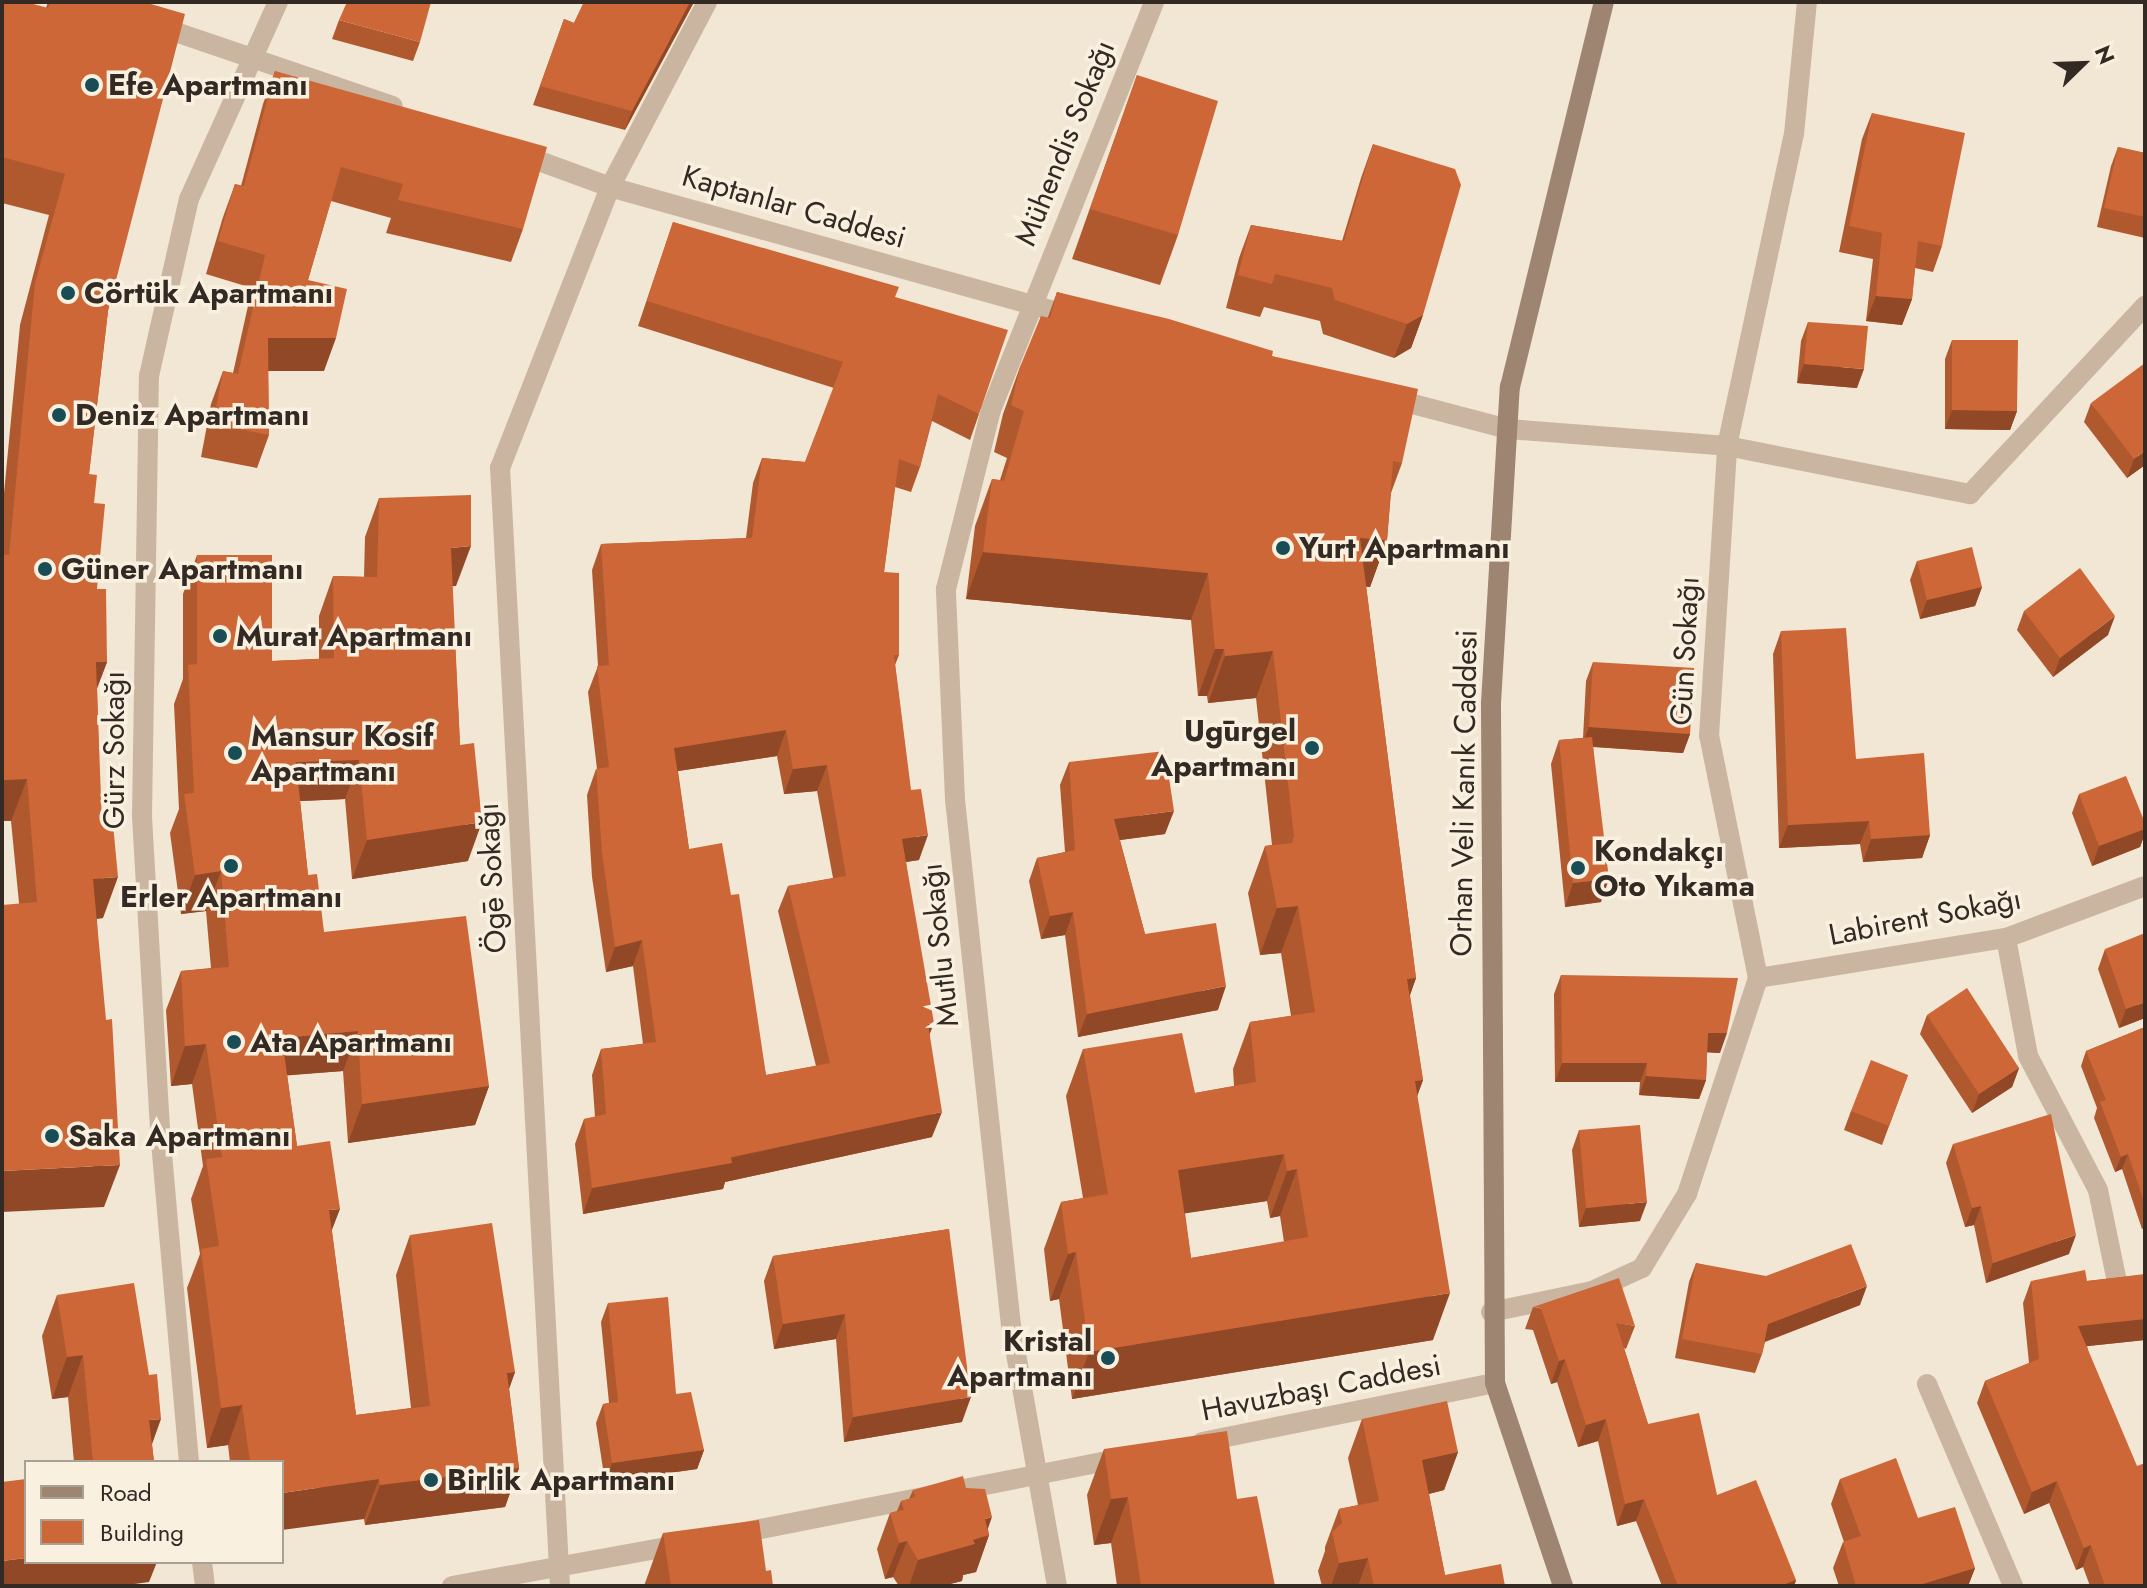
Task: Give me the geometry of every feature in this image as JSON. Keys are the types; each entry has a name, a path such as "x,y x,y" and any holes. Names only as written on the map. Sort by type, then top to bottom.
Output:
{"street":[{"name":"Gürz Sokağı","path":"189,1460 160,1129 142,816 149,376 189,199 250,54 278,2"},
{"name":"Öḡe Sokağı","path":"559,1577 500,468 610,187 707,2"},
{"name":"Mühendis Sokağı","path":"1032,305 1154,2"},
{"name":"Orhan Veli Kanık Caddesi","path":"1563,1586 1495,1383 1491,1312 1491,703 1510,387 1604,2"},
{"name":"Gün Sokağı","path":"1491,1312 1592,1291 1642,1268 1687,1194 1758,978 1709,736 1727,446 1794,134 1807,2"},
{"path":"135,19 250,54 415,115"},
{"name":"Kaptanlar Caddesi","path":"505,148 610,187 1093,321"},
{"name":"Mutlu Sokağı","path":"1032,305 991,410 946,589 955,799 1011,1326 1057,1586"},
{"path":"1369,393 1508,429 1727,446 1970,494 2145,306"},
{"name":"Labirent Sokağı","path":"1758,978 2006,938 2145,886"},
{"path":"2006,938 2028,1056 2098,1190 2117,1282"},
{"name":"Havuzbaşı Caddesi","path":"1187,1445 1495,1383"},
{"path":"1927,1384 2013,1586"},
{"path":"452,1586 559,1577 1142,1454"},
{"path":"202,1564 205,1586"}],"building":[{"path":"2,2 26,2 48,8 50,2 144,2 185,14 108,311 89,474 97,475 94,503 105,504 97,589 106,589 107,662 96,662 102,825 113,824 118,877 93,879 106,1020 112,1019 120,1165 2,1171 2,905 37,902 27,779 2,780 2,554 9,555 35,283 65,174 2,157"},
{"path":"347,2 431,2 420,42 339,20"},
{"path":"584,2 690,2 632,111 540,86 564,19 574,23"},
{"path":"275,71 547,147 523,229 398,200 403,184 341,167 308,280 347,289 336,338 268,338 269,435 213,424 223,371 238,374 265,255 218,241 235,184 244,186"},
{"path":"1137,75 1218,101 1178,235 1090,209"},
{"path":"1872,113 1965,133 1942,246 1918,241 1912,299 1876,296 1882,233 1849,226"},
{"path":"1373,144 1455,169 1461,185 1423,315 1407,324 1335,300 1332,288 1275,274 1272,284 1238,275 1251,225 1344,241"},
{"path":"2118,147 2145,153 2145,217 2104,208"},
{"path":"673,222 899,287 895,297 1008,330 979,414 938,394 920,467 899,459 884,572 899,573 899,655 894,655 911,790 921,789 928,835 902,839 934,1023 928,1024 942,1112 731,1157 732,1163 592,1188 584,1119 606,1114 601,1049 656,1042 642,940 615,947 602,852 596,769 609,767 597,666 609,665 601,544 752,538 762,458 805,462 843,362 647,301","holes":["786,730 793,769 827,765 846,876 788,886 830,1063 766,1075 739,894 731,895 722,843 689,849 674,748"]},
{"path":"1057,292 1169,319 1273,351 1272,356 1418,389 1402,463 1393,461 1387,540 1360,538 1416,978 1407,979 1423,1080 1415,1081 1450,1293 1089,1352 1076,1252 1068,1254 1061,1202 1108,1194 1083,1049 1182,1033 1195,1093 1256,1082 1250,1022 1315,1012 1298,906 1277,908 1265,846 1292,843 1294,836 1273,651 1225,656 1224,649 1215,649 1208,573 983,552 992,479 1004,481 1024,411 1011,405 1020,367 1041,316 1050,318","holes":["1284,1154 1287,1171 1297,1169 1308,1237 1191,1258 1178,1170"]},
{"path":"1808,322 1868,326 1864,369 1804,364"},
{"path":"1952,340 2018,340 2017,411 1952,410"},
{"path":"2145,363 2145,451 2134,459 2091,403"},
{"path":"471,495 471,546 451,548 460,745 474,743 482,822 367,840 359,760 296,762 308,875 317,874 324,932 466,916 489,1086 362,1104 358,1031 282,1038 297,1146 330,1141 340,1209 329,1210 356,1415 430,1406 410,1235 492,1223 515,1372 507,1373 519,1468 380,1485 379,1479 284,1493 284,1460 250,1460 242,1405 221,1408 201,1249 219,1246 206,1159 222,1157 206,1044 185,1046 181,971 229,967 221,871 195,875 184,794 194,793 188,665 197,664 197,555 272,555 272,661 334,658 333,576 377,577 379,498"},
{"path":"1972,547 1982,587 1927,600 1917,561"},
{"path":"2080,568 2115,616 2060,658 2024,611"},
{"path":"1846,628 1856,759 1924,753 1930,835 1871,839 1869,821 1788,825 1781,631"},
{"path":"1593,662 1694,668 1690,734 1589,727"},
{"path":"1592,737 1609,879 1573,883 1559,740"},
{"path":"1165,751 1174,811 1114,819 1145,934 1216,923 1226,986 1087,1014 1073,912 1050,916 1037,858 1075,850 1069,762"},
{"path":"2126,776 2145,829 2099,846 2079,794"},
{"path":"2145,933 2145,1002 2126,1009 2105,949"},
{"path":"1561,975 1738,978 1727,1033 1708,1033 1706,1080 1646,1076 1647,1063 1562,1063"},
{"path":"1967,988 2019,1068 1979,1094 1927,1015"},
{"path":"2145,1027 2145,1205 2128,1154 2121,1157 2100,1102 2106,1100 2086,1051"},
{"path":"1871,1060 1908,1075 1889,1126 1851,1111"},
{"path":"2051,1114 2076,1235 1993,1263 1981,1206 1972,1208 1953,1144"},
{"path":"1640,1125 1647,1202 1586,1208 1579,1130"},
{"path":"949,1229 971,1397 853,1417 845,1314 783,1324 773,1256"},
{"path":"1851,1244 1867,1286 1768,1324 1762,1354 1682,1339 1696,1263 1766,1276"},
{"path":"2085,1270 2087,1281 2145,1274 2145,1319 2078,1326 2137,1466 2145,1463 2145,1586 2105,1586 2091,1545 2084,1548 2057,1481 2032,1492 1985,1381 2039,1359 2031,1281"},
{"path":"1619,1278 1635,1326 1616,1323 1648,1424 1699,1413 1717,1495 1756,1480 1796,1580 1780,1586 1678,1586 1644,1499 1625,1504 1606,1419 1586,1425 1565,1359 1559,1361 1541,1308 1533,1307"},
{"path":"134,1283 149,1375 157,1374 161,1419 149,1420 154,1460 93,1460 83,1355 67,1357 57,1295"},
{"path":"668,1297 676,1394 691,1392 704,1450 612,1463 603,1404 618,1402 608,1303"},
{"path":"1447,1401 1458,1452 1422,1460 1445,1575 1501,1564 1505,1586 1374,1586 1368,1558 1339,1563 1332,1532 1342,1523 1339,1509 1379,1501 1362,1419"},
{"path":"1227,1431 1237,1499 1257,1496 1275,1586 1141,1586 1128,1497 1111,1499 1104,1449"},
{"path":"1896,1458 1918,1518 1955,1507 1975,1568 1916,1586 1856,1586 1843,1542 1861,1536 1840,1479"},
{"path":"963,1476 966,1488 985,1489 992,1517 985,1519 989,1535 973,1540 975,1544 918,1560 907,1541 899,1543 890,1513 904,1510 901,1501 915,1497 913,1490"},
{"path":"24,1479 24,1558 2,1561 2,1482"},
{"path":"759,1520 766,1571 771,1570 773,1586 671,1586 663,1533"}],"place":[{"name":"Efe Apartmanı","path":"92,85"},
{"name":"Cörtük Apartmanı","path":"68,293"},
{"name":"Deniz Apartmanı","path":"59,415"},
{"name":"Yurt Apartmanı","path":"1283,548"},
{"name":"Güner Apartmanı","path":"45,569"},
{"name":"Murat Apartmanı","path":"220,636"},
{"name":"Uḡurgel Apartmanı","path":"1312,748"},
{"name":"Mansur Kosif Apartmanı","path":"235,753"},
{"name":"Erler Apartmanı","path":"231,866"},
{"name":"Kondakçı Oto Yıkama","path":"1578,868"},
{"name":"Ata Apartmanı","path":"234,1042"},
{"name":"Saka Apartmanı","path":"52,1136"},
{"name":"Kristal Apartmanı","path":"1108,1358"},
{"name":"Birlik Apartmanı","path":"431,1480"}]}
